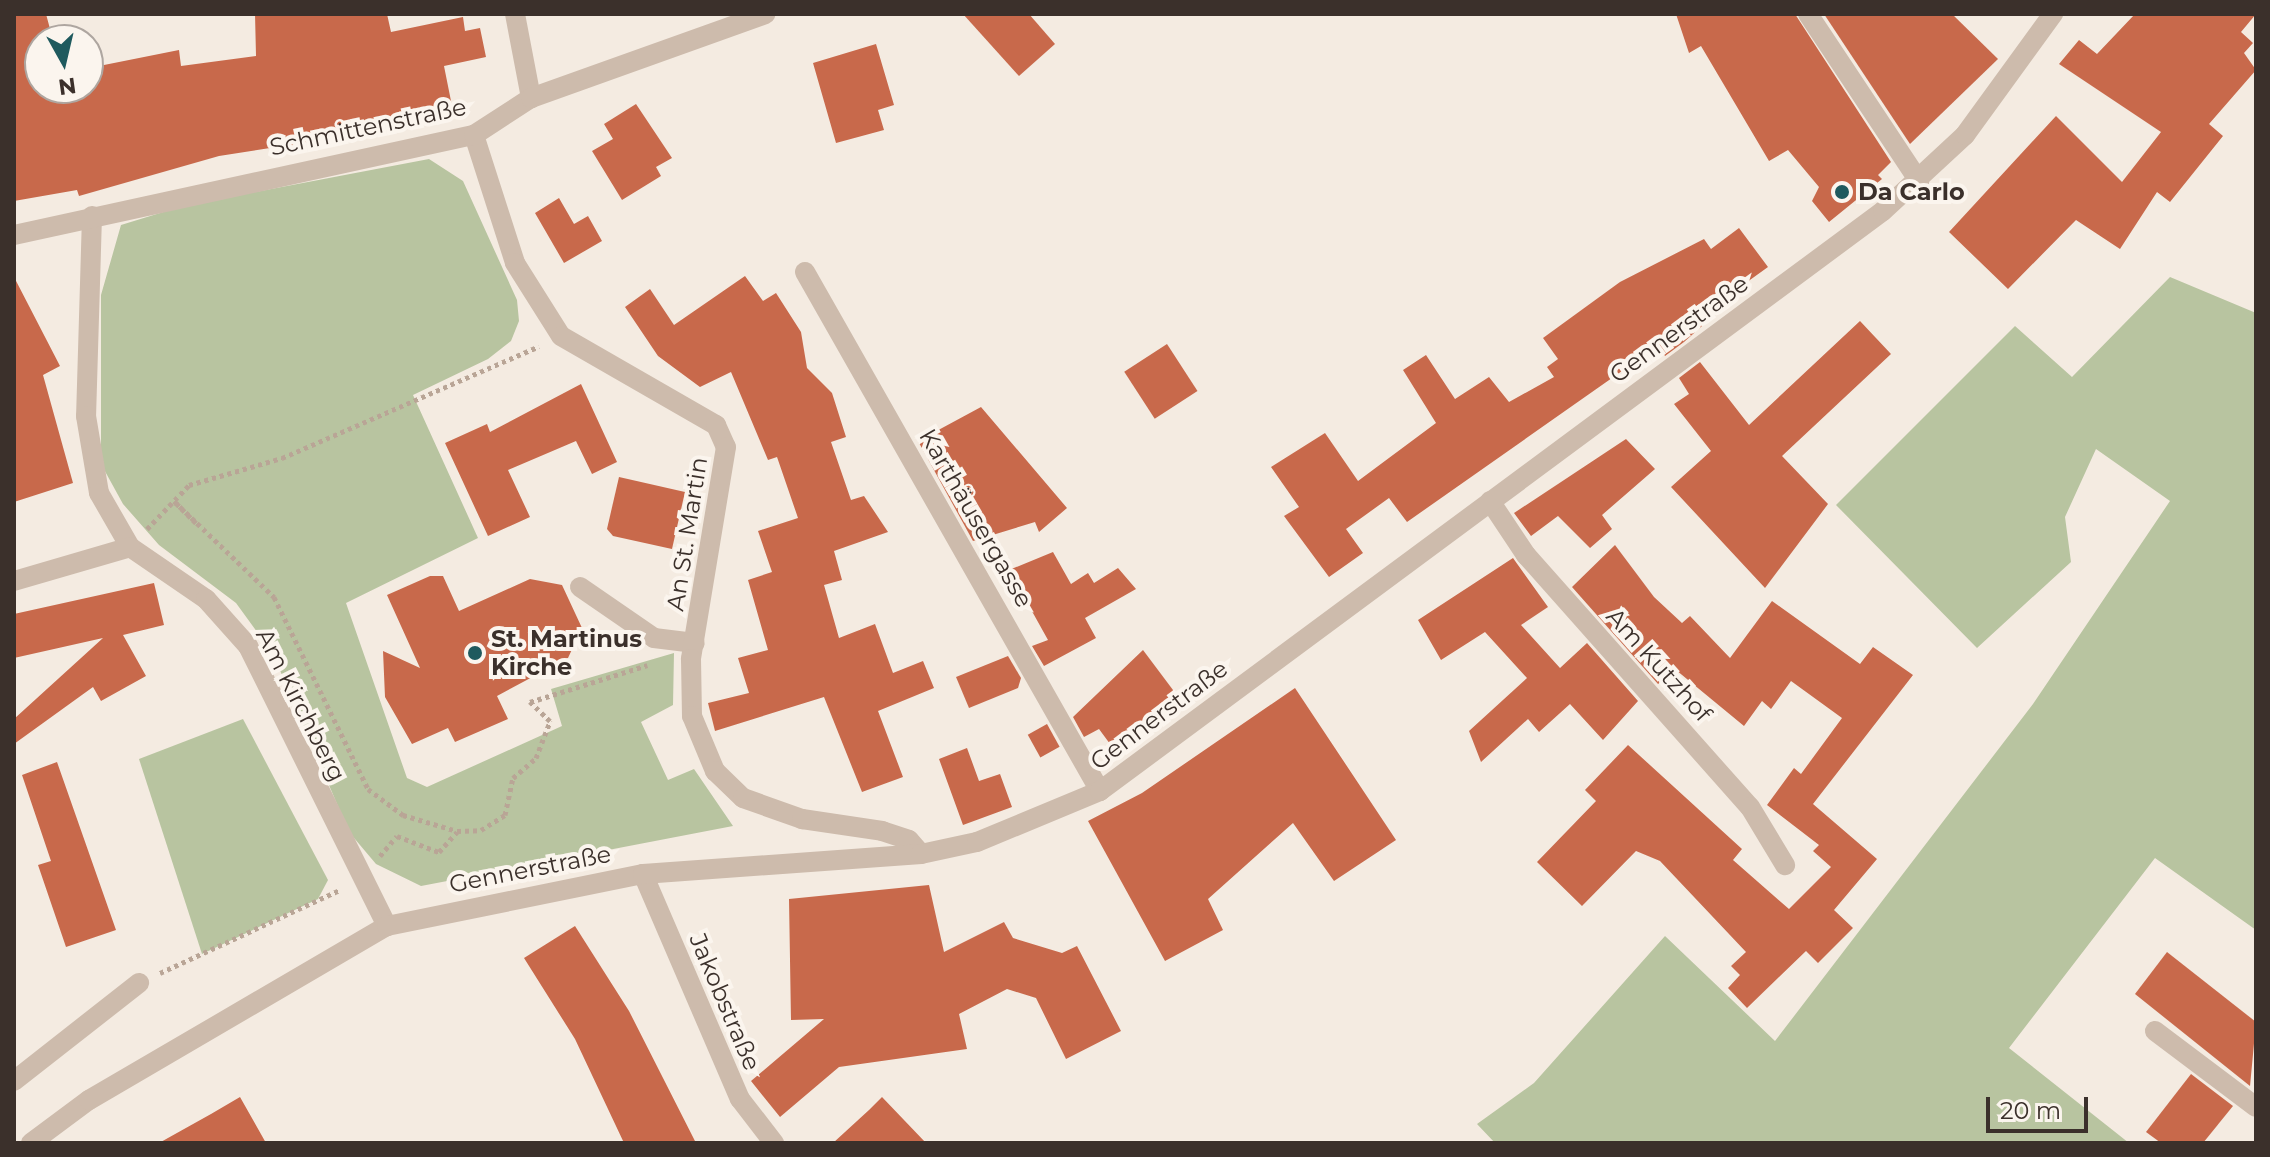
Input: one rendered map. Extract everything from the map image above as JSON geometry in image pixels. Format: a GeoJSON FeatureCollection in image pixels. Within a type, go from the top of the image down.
{"type":"FeatureCollection","features":[{"type":"Feature","properties":{"kind":"street"},"geometry":{"type":"LineString","coordinates":[[515,14],[531,98]]}},
{"type":"Feature","properties":{"kind":"street","name":"Schmittenstraße"},"geometry":{"type":"LineString","coordinates":[[14,235],[474,135],[531,98],[765,14]]}},
{"type":"Feature","properties":{"kind":"street"},"geometry":{"type":"LineString","coordinates":[[1808,14],[1919,181]]}},
{"type":"Feature","properties":{"kind":"street","name":"Gennerstraße"},"geometry":{"type":"LineString","coordinates":[[31,1143],[179,1045],[387,926],[643,874],[921,854],[977,842],[1100,791],[1919,181],[1965,135],[2053,14]]}},
{"type":"Feature","properties":{"kind":"street","name":"An St. Martin"},"geometry":{"type":"LineString","coordinates":[[474,135],[515,263],[561,336],[716,425],[726,447],[728,471],[693,651],[692,716],[715,771],[743,798],[802,819],[882,831],[909,840],[921,854]]}},
{"type":"Feature","properties":{"kind":"street","name":"Am Kirchberg"},"geometry":{"type":"LineString","coordinates":[[92,216],[89,463],[130,547],[206,599],[248,646],[360,881],[387,926]]}},
{"type":"Feature","properties":{"kind":"street","name":"Karthäusergasse"},"geometry":{"type":"LineString","coordinates":[[805,272],[1100,791]]}},
{"type":"Feature","properties":{"kind":"street","name":"Am Kutzhof"},"geometry":{"type":"LineString","coordinates":[[1490,501],[1526,555],[1750,807],[1785,865]]}},
{"type":"Feature","properties":{"kind":"street"},"geometry":{"type":"LineString","coordinates":[[14,581],[130,547]]}},
{"type":"Feature","properties":{"kind":"street"},"geometry":{"type":"LineString","coordinates":[[580,587],[654,638],[693,651]]}},
{"type":"Feature","properties":{"kind":"street","name":"Jakobstraße"},"geometry":{"type":"LineString","coordinates":[[643,874],[740,1099],[774,1143]]}},
{"type":"Feature","properties":{"kind":"street"},"geometry":{"type":"LineString","coordinates":[[14,1081],[139,983]]}},
{"type":"Feature","properties":{"kind":"street"},"geometry":{"type":"LineString","coordinates":[[2155,1031],[2256,1107]]}},
{"type":"Feature","properties":{"kind":"path"},"geometry":{"type":"LineString","coordinates":[[164,511],[189,485],[282,458],[561,336]]}},
{"type":"Feature","properties":{"kind":"path"},"geometry":{"type":"LineString","coordinates":[[174,501],[274,597],[368,789],[403,815],[457,831],[481,830],[509,809],[513,778],[536,758],[550,721],[530,702],[599,676],[693,651]]}},
{"type":"Feature","properties":{"kind":"path"},"geometry":{"type":"LineString","coordinates":[[376,861],[397,836],[439,852],[457,831]]}},
{"type":"Feature","properties":{"kind":"path"},"geometry":{"type":"LineString","coordinates":[[139,983],[360,881]]}},
{"type":"Feature","properties":{"kind":"path"},"geometry":{"type":"LineString","coordinates":[[322,890],[332,894]]}},
{"type":"Feature","properties":{"kind":"green space"},"geometry":{"type":"Polygon","coordinates":[[[429,159],[463,181],[517,300],[519,321],[511,341],[488,359],[413,395],[478,538],[346,603],[407,778],[427,787],[562,726],[551,689],[674,653],[673,705],[641,722],[668,780],[694,769],[733,826],[421,886],[376,864],[349,832],[273,654],[236,603],[159,545],[123,504],[101,464],[101,295],[121,225],[186,205],[429,159]]]}},
{"type":"Feature","properties":{"kind":"green space"},"geometry":{"type":"Polygon","coordinates":[[[2170,277],[2256,313],[2256,930],[2155,858],[2009,1048],[2129,1143],[1495,1143],[1477,1124],[1534,1083],[1665,936],[1775,1041],[2033,704],[2170,501],[2096,449],[2065,517],[2071,562],[1977,648],[1836,505],[2015,326],[2072,377],[2170,277]]]}},
{"type":"Feature","properties":{"kind":"green space"},"geometry":{"type":"Polygon","coordinates":[[[243,719],[328,880],[318,899],[202,954],[139,759],[243,719]]]}},
{"type":"Feature","properties":{"kind":"building"},"geometry":{"type":"Polygon","coordinates":[[[14,14],[46,14],[49,24],[24,24],[24,104],[104,104],[104,65],[179,50],[181,66],[256,56],[255,14],[387,14],[391,32],[463,17],[465,31],[480,28],[486,57],[444,66],[452,106],[334,138],[219,156],[79,196],[77,190],[14,201],[14,14]]]}},
{"type":"Feature","properties":{"kind":"building"},"geometry":{"type":"Polygon","coordinates":[[[963,14],[1029,14],[1055,44],[1019,76],[963,14]]]}},
{"type":"Feature","properties":{"kind":"building"},"geometry":{"type":"Polygon","coordinates":[[[1676,14],[1795,14],[1891,162],[1878,175],[1882,179],[1829,222],[1812,201],[1819,187],[1788,150],[1769,161],[1701,46],[1689,53],[1676,14]]]}},
{"type":"Feature","properties":{"kind":"building"},"geometry":{"type":"Polygon","coordinates":[[[1824,14],[1952,14],[1998,59],[1910,144],[1824,14]]]}},
{"type":"Feature","properties":{"kind":"building"},"geometry":{"type":"Polygon","coordinates":[[[2135,14],[2256,14],[2241,32],[2253,43],[2244,53],[2256,70],[2209,124],[2223,136],[2170,202],[2157,192],[2120,249],[2076,220],[2008,289],[1949,232],[2056,116],[2122,182],[2161,132],[2059,64],[2079,40],[2097,54],[2135,14]]]}},
{"type":"Feature","properties":{"kind":"building"},"geometry":{"type":"Polygon","coordinates":[[[876,44],[894,105],[878,110],[884,130],[836,143],[813,63],[876,44]]]}},
{"type":"Feature","properties":{"kind":"building"},"geometry":{"type":"Polygon","coordinates":[[[636,104],[672,158],[656,167],[661,176],[622,200],[592,151],[613,139],[604,124],[636,104]]]}},
{"type":"Feature","properties":{"kind":"building"},"geometry":{"type":"Polygon","coordinates":[[[559,198],[574,224],[588,216],[602,241],[564,263],[535,213],[559,198]]]}},
{"type":"Feature","properties":{"kind":"building"},"geometry":{"type":"Polygon","coordinates":[[[1739,228],[1768,267],[1697,318],[1702,326],[1684,342],[1665,356],[1659,345],[1407,522],[1389,498],[1346,529],[1363,553],[1329,577],[1284,516],[1299,507],[1271,467],[1325,433],[1358,481],[1436,423],[1403,370],[1426,355],[1455,399],[1489,377],[1509,402],[1554,377],[1547,367],[1558,359],[1543,338],[1620,282],[1704,239],[1711,249],[1739,228]]]}},
{"type":"Feature","properties":{"kind":"building"},"geometry":{"type":"Polygon","coordinates":[[[745,276],[763,301],[776,293],[801,332],[807,368],[832,393],[846,437],[831,442],[851,500],[864,496],[888,532],[834,551],[842,580],[824,585],[839,638],[875,624],[893,673],[923,661],[934,688],[878,711],[903,777],[862,792],[824,697],[715,731],[708,703],[749,693],[738,658],[768,650],[748,580],[772,572],[758,531],[798,518],[777,457],[768,460],[731,372],[700,387],[658,356],[625,307],[650,289],[674,325],[745,276]]]}},
{"type":"Feature","properties":{"kind":"building"},"geometry":{"type":"Polygon","coordinates":[[[14,277],[60,366],[43,375],[73,483],[14,502],[14,277]]]}},
{"type":"Feature","properties":{"kind":"building"},"geometry":{"type":"Polygon","coordinates":[[[1860,321],[1891,354],[1782,456],[1828,504],[1765,588],[1671,487],[1711,451],[1674,404],[1689,394],[1679,378],[1700,362],[1749,425],[1860,321]]]}},
{"type":"Feature","properties":{"kind":"building"},"geometry":{"type":"Polygon","coordinates":[[[1167,344],[1197,391],[1155,419],[1124,372],[1167,344]]]}},
{"type":"Feature","properties":{"kind":"building"},"geometry":{"type":"Polygon","coordinates":[[[581,384],[617,462],[592,474],[576,441],[508,470],[530,517],[488,536],[445,443],[487,424],[490,432],[581,384]]]}},
{"type":"Feature","properties":{"kind":"building"},"geometry":{"type":"Polygon","coordinates":[[[981,407],[1067,508],[1039,532],[1035,522],[973,541],[918,441],[981,407]]]}},
{"type":"Feature","properties":{"kind":"building"},"geometry":{"type":"Polygon","coordinates":[[[1626,439],[1655,469],[1602,515],[1612,529],[1590,548],[1558,516],[1531,536],[1514,513],[1626,439]]]}},
{"type":"Feature","properties":{"kind":"building"},"geometry":{"type":"Polygon","coordinates":[[[619,477],[685,492],[672,549],[613,536],[607,529],[619,477]]]}},
{"type":"Feature","properties":{"kind":"building"},"geometry":{"type":"Polygon","coordinates":[[[1615,545],[1654,597],[1682,623],[1690,616],[1730,658],[1772,601],[1860,664],[1873,647],[1913,675],[1813,804],[1877,859],[1834,910],[1853,928],[1818,963],[1806,951],[1747,1008],[1728,988],[1740,975],[1731,966],[1746,952],[1660,861],[1636,851],[1582,906],[1537,862],[1596,801],[1585,790],[1628,745],[1742,849],[1733,860],[1789,909],[1831,867],[1813,851],[1819,845],[1767,805],[1794,768],[1801,774],[1842,718],[1791,681],[1771,709],[1762,701],[1744,726],[1676,670],[1658,684],[1572,587],[1615,545]]]}},
{"type":"Feature","properties":{"kind":"building"},"geometry":{"type":"Polygon","coordinates":[[[1053,552],[1071,584],[1088,573],[1094,583],[1118,568],[1136,589],[1085,618],[1096,638],[1044,666],[1032,646],[1048,640],[1009,570],[1053,552]]]}},
{"type":"Feature","properties":{"kind":"building"},"geometry":{"type":"Polygon","coordinates":[[[1513,558],[1548,607],[1521,625],[1560,668],[1587,643],[1638,701],[1603,740],[1570,704],[1539,732],[1528,719],[1481,762],[1469,731],[1527,678],[1485,632],[1441,660],[1418,620],[1513,558]]]}},
{"type":"Feature","properties":{"kind":"building","name":"St. Martinus Kirche"},"geometry":{"type":"Polygon","coordinates":[[[430,576],[443,576],[459,611],[530,579],[562,585],[582,628],[568,658],[497,696],[508,719],[455,742],[448,728],[412,744],[385,697],[383,651],[420,668],[387,595],[430,576]]]}},
{"type":"Feature","properties":{"kind":"building"},"geometry":{"type":"Polygon","coordinates":[[[154,583],[164,625],[123,635],[146,676],[101,701],[93,687],[14,744],[14,719],[103,638],[14,658],[14,614],[154,583]]]}},
{"type":"Feature","properties":{"kind":"building"},"geometry":{"type":"Polygon","coordinates":[[[1143,650],[1173,690],[1170,705],[1113,748],[1099,729],[1084,737],[1073,717],[1143,650]]]}},
{"type":"Feature","properties":{"kind":"building"},"geometry":{"type":"Polygon","coordinates":[[[1008,656],[1021,678],[1018,688],[969,708],[956,677],[1008,656]]]}},
{"type":"Feature","properties":{"kind":"building"},"geometry":{"type":"Polygon","coordinates":[[[1295,688],[1396,840],[1334,881],[1293,823],[1208,899],[1223,930],[1165,961],[1088,821],[1142,793],[1295,688]]]}},
{"type":"Feature","properties":{"kind":"building"},"geometry":{"type":"Polygon","coordinates":[[[1047,724],[1060,747],[1040,757],[1028,735],[1047,724]]]}},
{"type":"Feature","properties":{"kind":"building"},"geometry":{"type":"Polygon","coordinates":[[[967,748],[979,781],[1000,774],[1012,807],[963,825],[939,759],[967,748]]]}},
{"type":"Feature","properties":{"kind":"building"},"geometry":{"type":"Polygon","coordinates":[[[57,762],[116,930],[66,947],[38,865],[51,861],[22,775],[57,762]]]}},
{"type":"Feature","properties":{"kind":"building"},"geometry":{"type":"Polygon","coordinates":[[[929,885],[944,952],[1004,922],[1013,938],[1062,953],[1077,946],[1121,1031],[1066,1059],[1036,998],[1007,989],[959,1014],[967,1049],[839,1067],[780,1117],[751,1081],[824,1019],[791,1020],[789,899],[929,885]]]}},
{"type":"Feature","properties":{"kind":"building"},"geometry":{"type":"Polygon","coordinates":[[[575,926],[629,1011],[696,1143],[624,1143],[575,1039],[524,958],[575,926]]]}},
{"type":"Feature","properties":{"kind":"building"},"geometry":{"type":"Polygon","coordinates":[[[2167,952],[2256,1022],[2250,1086],[2135,994],[2167,952]]]}},
{"type":"Feature","properties":{"kind":"building"},"geometry":{"type":"Polygon","coordinates":[[[2191,1074],[2233,1106],[2203,1143],[2161,1143],[2146,1132],[2191,1074]]]}},
{"type":"Feature","properties":{"kind":"building"},"geometry":{"type":"Polygon","coordinates":[[[240,1097],[266,1143],[159,1143],[211,1114],[240,1097]]]}},
{"type":"Feature","properties":{"kind":"building"},"geometry":{"type":"Polygon","coordinates":[[[882,1097],[926,1143],[833,1143],[869,1110],[882,1097]]]}},
{"type":"Feature","properties":{"kind":"place","name":"Da Carlo"},"geometry":{"type":"Point","coordinates":[1842,192]}},
{"type":"Feature","properties":{"kind":"place","name":"St. Martinus Kirche"},"geometry":{"type":"Point","coordinates":[475,653]}}]}
